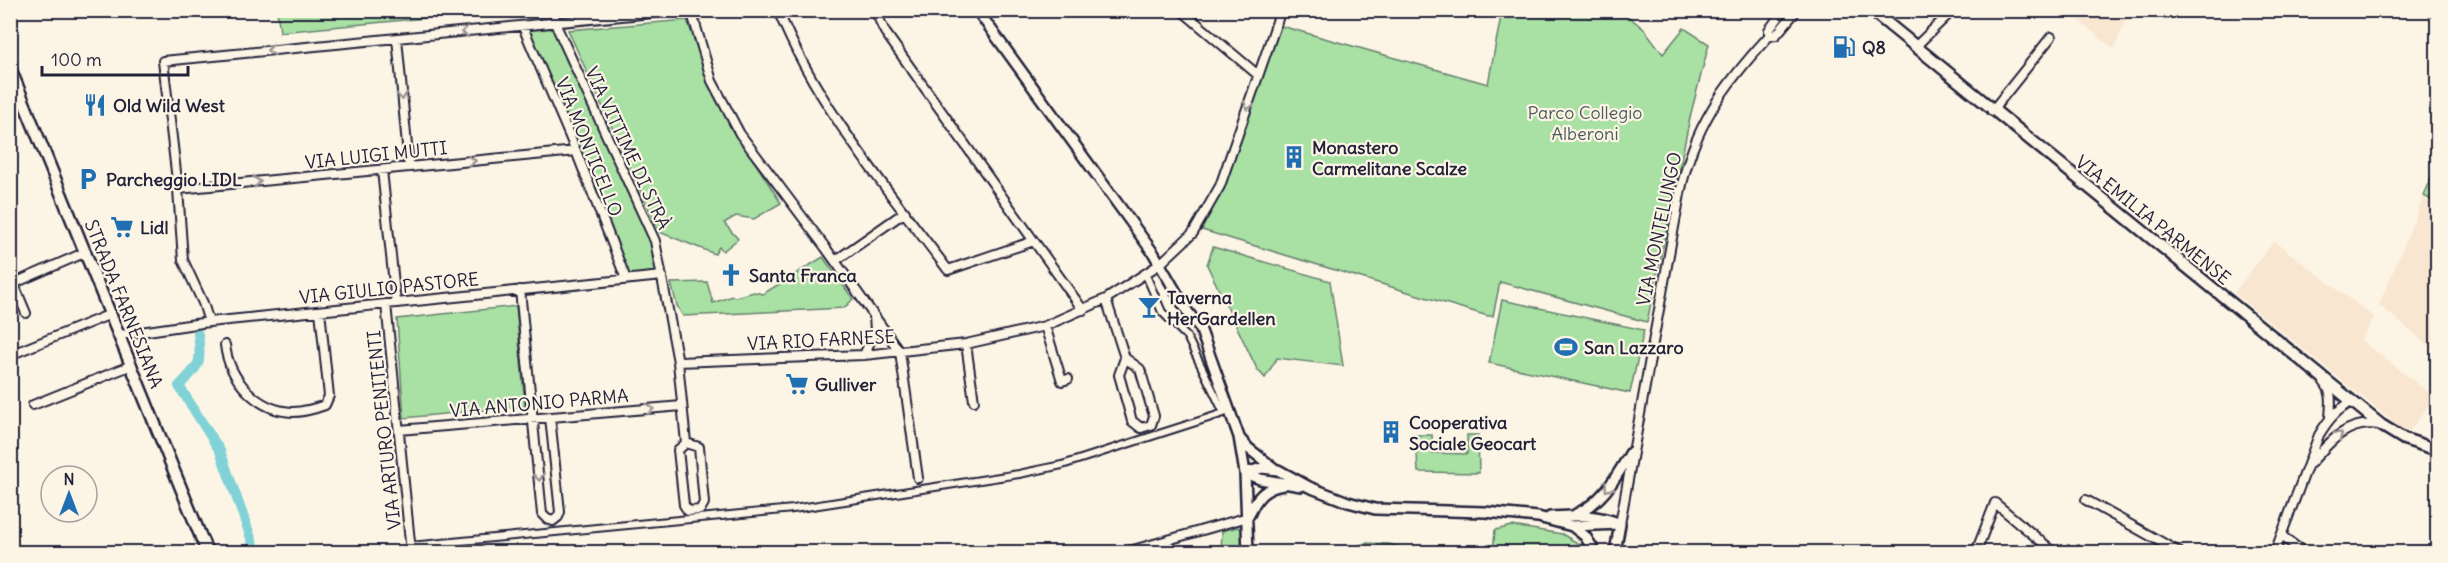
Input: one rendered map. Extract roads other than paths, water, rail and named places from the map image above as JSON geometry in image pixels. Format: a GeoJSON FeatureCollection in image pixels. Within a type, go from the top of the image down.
{"type":"FeatureCollection","features":[{"type":"Feature","properties":{"kind":"main road","name":"VIA EMILIA PARMENSE"},"geometry":{"type":"LineString","coordinates":[[1871,10],[1992,111],[2381,425],[2420,446],[2438,459]]}},
{"type":"Feature","properties":{"kind":"main road","name":"STRADA FARNESIANA"},"geometry":{"type":"LineString","coordinates":[[10,68],[207,552]]}},
{"type":"Feature","properties":{"kind":"main road","name":"VIA EMILIA PARMENSE"},"geometry":{"type":"LineString","coordinates":[[2420,446],[2438,450]]}},
{"type":"Feature","properties":{"kind":"street","name":"VIA VITTIME DI STRÀ"},"geometry":{"type":"LineString","coordinates":[[554,10],[555,23],[655,241],[678,362],[686,443]]}},
{"type":"Feature","properties":{"kind":"street"},"geometry":{"type":"LineString","coordinates":[[209,322],[203,303],[183,260],[178,189],[163,61],[683,10]]}},
{"type":"Feature","properties":{"kind":"street"},"geometry":{"type":"LineString","coordinates":[[691,10],[712,81],[740,134],[900,352],[918,478]]}},
{"type":"Feature","properties":{"kind":"street"},"geometry":{"type":"LineString","coordinates":[[778,10],[793,46],[815,88],[948,270],[1034,241]]}},
{"type":"Feature","properties":{"kind":"street"},"geometry":{"type":"LineString","coordinates":[[875,10],[885,32],[1083,310]]}},
{"type":"Feature","properties":{"kind":"street"},"geometry":{"type":"LineString","coordinates":[[977,10],[1160,264],[1187,311],[1200,328],[1239,437],[1245,473],[1248,552]]}},
{"type":"Feature","properties":{"kind":"street"},"geometry":{"type":"LineString","coordinates":[[1181,10],[1258,75]]}},
{"type":"Feature","properties":{"kind":"street","name":"VIA RIO FARNESE"},"geometry":{"type":"LineString","coordinates":[[678,362],[864,355],[966,344],[1045,326],[1106,299],[1160,264],[1194,233],[1220,186],[1281,10]]}},
{"type":"Feature","properties":{"kind":"street","name":"VIA MONTELUNGO"},"geometry":{"type":"LineString","coordinates":[[1620,524],[1631,452],[1682,184],[1692,147],[1712,108],[1769,36],[1769,30],[1784,10]]}},
{"type":"Feature","properties":{"kind":"street","name":"VIA MONTELUNGO"},"geometry":{"type":"LineString","coordinates":[[1769,36],[1776,35],[1797,10]]}},
{"type":"Feature","properties":{"kind":"street"},"geometry":{"type":"LineString","coordinates":[[1915,47],[1953,10]]}},
{"type":"Feature","properties":{"kind":"street","name":"VIA MONTICELLO"},"geometry":{"type":"LineString","coordinates":[[523,27],[576,151],[626,279]]}},
{"type":"Feature","properties":{"kind":"street"},"geometry":{"type":"LineString","coordinates":[[1992,111],[2051,37]]}},
{"type":"Feature","properties":{"kind":"street"},"geometry":{"type":"LineString","coordinates":[[397,38],[409,167]]}},
{"type":"Feature","properties":{"kind":"street","name":"VIA LUIGI MUTTI"},"geometry":{"type":"LineString","coordinates":[[178,189],[576,151]]}},
{"type":"Feature","properties":{"kind":"street"},"geometry":{"type":"LineString","coordinates":[[382,170],[396,303]]}},
{"type":"Feature","properties":{"kind":"street"},"geometry":{"type":"LineString","coordinates":[[835,261],[904,212]]}},
{"type":"Feature","properties":{"kind":"street"},"geometry":{"type":"LineString","coordinates":[[26,313],[12,281],[86,252]]}},
{"type":"Feature","properties":{"kind":"street"},"geometry":{"type":"LineString","coordinates":[[411,549],[794,509],[1019,474],[1062,465],[1224,413],[1187,337],[1162,312],[1145,273]]}},
{"type":"Feature","properties":{"kind":"street","name":"VIA GIULIO PASTORE"},"geometry":{"type":"LineString","coordinates":[[120,334],[320,310],[662,276]]}},
{"type":"Feature","properties":{"kind":"street"},"geometry":{"type":"LineString","coordinates":[[520,290],[542,514],[546,519],[553,520],[558,518],[560,512],[550,417]]}},
{"type":"Feature","properties":{"kind":"street"},"geometry":{"type":"LineString","coordinates":[[1106,299],[1125,358],[1140,369],[1154,416],[1151,425],[1141,428],[1132,421],[1119,375],[1125,358]]}},
{"type":"Feature","properties":{"kind":"street","name":"VIA ARTURO PENITENTI"},"geometry":{"type":"LineString","coordinates":[[386,304],[411,549]]}},
{"type":"Feature","properties":{"kind":"street"},"geometry":{"type":"LineString","coordinates":[[225,345],[226,359],[243,388],[265,405],[291,412],[308,411],[325,405],[329,396],[320,310]]}},
{"type":"Feature","properties":{"kind":"street"},"geometry":{"type":"LineString","coordinates":[[10,355],[111,314]]}},
{"type":"Feature","properties":{"kind":"street"},"geometry":{"type":"LineString","coordinates":[[864,355],[875,331],[873,315]]}},
{"type":"Feature","properties":{"kind":"street"},"geometry":{"type":"LineString","coordinates":[[1045,326],[1062,381],[1068,379]]}},
{"type":"Feature","properties":{"kind":"street"},"geometry":{"type":"LineString","coordinates":[[966,344],[974,401]]}},
{"type":"Feature","properties":{"kind":"street"},"geometry":{"type":"LineString","coordinates":[[33,405],[132,365]]}},
{"type":"Feature","properties":{"kind":"street"},"geometry":{"type":"LineString","coordinates":[[2317,374],[2329,387],[2330,417]]}},
{"type":"Feature","properties":{"kind":"street"},"geometry":{"type":"LineString","coordinates":[[2275,552],[2319,435],[2330,417],[2352,402]]}},
{"type":"Feature","properties":{"kind":"street","name":"VIA ANTONIO PARMA"},"geometry":{"type":"LineString","coordinates":[[399,430],[682,406]]}},
{"type":"Feature","properties":{"kind":"street"},"geometry":{"type":"LineString","coordinates":[[2308,467],[2345,429],[2362,424],[2381,425]]}},
{"type":"Feature","properties":{"kind":"street"},"geometry":{"type":"LineString","coordinates":[[1239,437],[1248,448],[1278,471],[1309,487],[1348,502],[1375,509],[1485,512],[1538,517],[1572,526],[1620,524]]}},
{"type":"Feature","properties":{"kind":"street","name":"VIA VITTIME DI STRÀ"},"geometry":{"type":"LineString","coordinates":[[686,443],[699,447],[704,503],[700,510],[688,511],[684,505],[678,450],[686,443]]}},
{"type":"Feature","properties":{"kind":"street"},"geometry":{"type":"LineString","coordinates":[[1576,514],[1599,500],[1611,486],[1631,452]]}},
{"type":"Feature","properties":{"kind":"street"},"geometry":{"type":"LineString","coordinates":[[1245,473],[1262,468],[1278,471]]}},
{"type":"Feature","properties":{"kind":"street"},"geometry":{"type":"LineString","coordinates":[[1245,473],[1309,487]]}},
{"type":"Feature","properties":{"kind":"street"},"geometry":{"type":"LineString","coordinates":[[1248,517],[1261,494],[1272,487],[1287,484]]}},
{"type":"Feature","properties":{"kind":"street"},"geometry":{"type":"LineString","coordinates":[[2086,500],[2179,552]]}},
{"type":"Feature","properties":{"kind":"street"},"geometry":{"type":"LineString","coordinates":[[1976,552],[1995,503],[2054,552]]}},
{"type":"Feature","properties":{"kind":"street"},"geometry":{"type":"LineString","coordinates":[[1538,517],[1576,514],[1604,517],[1620,524]]}},
{"type":"Feature","properties":{"kind":"street"},"geometry":{"type":"LineString","coordinates":[[1126,552],[1248,517]]}},
{"type":"Feature","properties":{"kind":"street"},"geometry":{"type":"LineString","coordinates":[[1615,552],[1620,524]]}},
{"type":"Feature","properties":{"kind":"street"},"geometry":{"type":"LineString","coordinates":[[1572,526],[1585,536],[1595,552]]}},
{"type":"Feature","properties":{"kind":"street"},"geometry":{"type":"LineString","coordinates":[[2282,536],[2303,552]]}},
{"type":"Feature","properties":{"kind":"waterway"},"geometry":{"type":"LineString","coordinates":[[198,334],[200,352],[198,363],[179,386],[220,451],[256,552]]}},
{"type":"Feature","properties":{"kind":"place","name":"Q8"},"geometry":{"type":"Point","coordinates":[1844,47]}},
{"type":"Feature","properties":{"kind":"place","name":"Old Wild West"},"geometry":{"type":"Point","coordinates":[95,105]}},
{"type":"Feature","properties":{"kind":"place","name":"Monastero Carmelitane Scalze"},"geometry":{"type":"Point","coordinates":[1294,157]}},
{"type":"Feature","properties":{"kind":"place","name":"Parcheggio LIDL"},"geometry":{"type":"Point","coordinates":[88,179]}},
{"type":"Feature","properties":{"kind":"place","name":"Lidl"},"geometry":{"type":"Point","coordinates":[122,227]}},
{"type":"Feature","properties":{"kind":"place","name":"Santa Franca"},"geometry":{"type":"Point","coordinates":[731,275]}},
{"type":"Feature","properties":{"kind":"place","name":"Taverna HerGardellen"},"geometry":{"type":"Point","coordinates":[1149,307]}},
{"type":"Feature","properties":{"kind":"place","name":"San Lazzaro"},"geometry":{"type":"Point","coordinates":[1566,347]}},
{"type":"Feature","properties":{"kind":"place","name":"Gulliver"},"geometry":{"type":"Point","coordinates":[797,384]}},
{"type":"Feature","properties":{"kind":"place","name":"Cooperativa Sociale Geocart"},"geometry":{"type":"Point","coordinates":[1391,432]}},
{"type":"Feature","properties":{"kind":"park label","name":"Parco Collegio Alberoni"},"geometry":{"type":"Point","coordinates":[1585,122]}}]}
